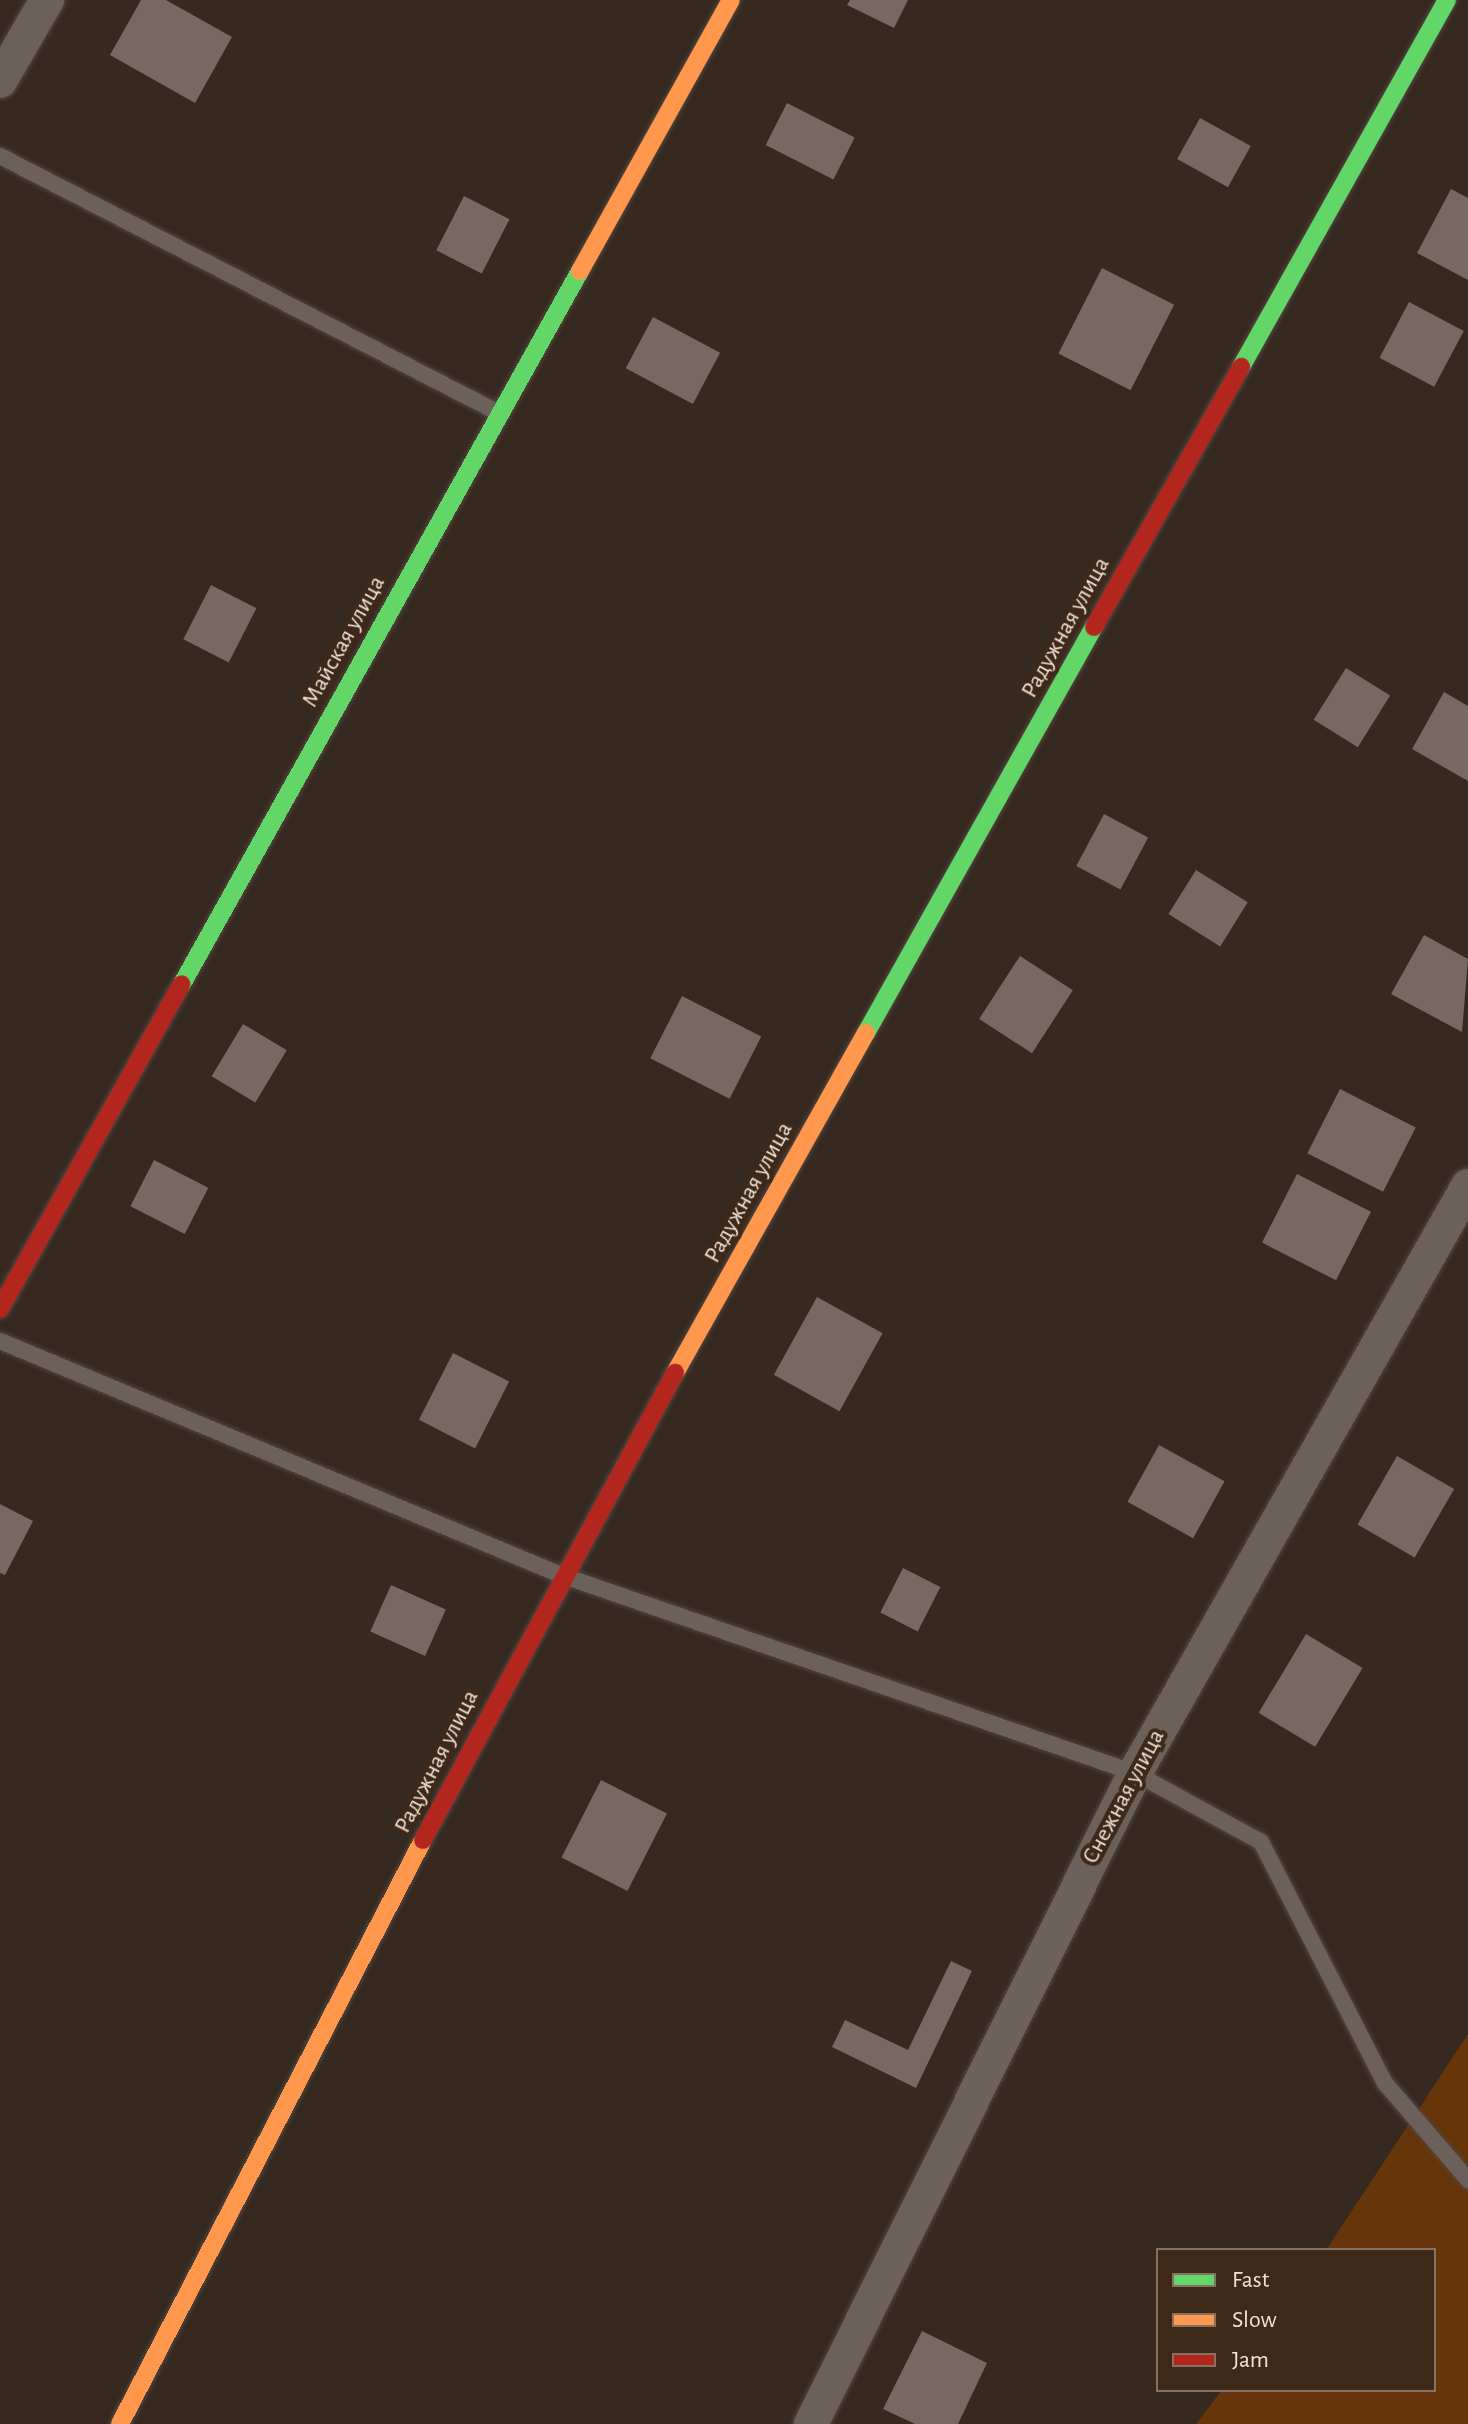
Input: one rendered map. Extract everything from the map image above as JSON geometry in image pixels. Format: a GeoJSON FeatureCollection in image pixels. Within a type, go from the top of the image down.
{"type":"FeatureCollection","features":[{"type":"Feature","properties":{"kind":"street"},"geometry":{"type":"LineString","coordinates":[[0,81],[47,0]]}},
{"type":"Feature","properties":{"kind":"street","name":"Майская улица"},"geometry":{"type":"LineString","coordinates":[[0,1309],[731,0]]}},
{"type":"Feature","properties":{"kind":"street","name":"Радужная улица"},"geometry":{"type":"LineString","coordinates":[[120,2424],[561,1575],[1447,0]]}},
{"type":"Feature","properties":{"kind":"street","name":"Снежная улица"},"geometry":{"type":"LineString","coordinates":[[811,2424],[1135,1773],[1468,1186]]}},
{"type":"Feature","properties":{"kind":"lane"},"geometry":{"type":"LineString","coordinates":[[0,156],[499,413]]}},
{"type":"Feature","properties":{"kind":"lane"},"geometry":{"type":"LineString","coordinates":[[0,1341],[561,1575],[1135,1773],[1261,1842],[1385,2083],[1468,2180]]}},
{"type":"Feature","properties":{"kind":"shaded area"},"geometry":{"type":"Polygon","coordinates":[[[1468,2034],[1468,2424],[1196,2424],[1220,2392],[1436,2392],[1436,2248],[1327,2248],[1468,2034]]]}},
{"type":"Feature","properties":{"kind":"building"},"geometry":{"type":"Polygon","coordinates":[[[141,0],[166,0],[232,37],[195,103],[110,55],[141,0]]]}},
{"type":"Feature","properties":{"kind":"building"},"geometry":{"type":"Polygon","coordinates":[[[850,0],[908,0],[894,28],[847,5],[850,0]]]}},
{"type":"Feature","properties":{"kind":"building"},"geometry":{"type":"Polygon","coordinates":[[[787,103],[855,138],[833,179],[766,145],[787,103]]]}},
{"type":"Feature","properties":{"kind":"building"},"geometry":{"type":"Polygon","coordinates":[[[1200,118],[1251,146],[1228,187],[1177,159],[1200,118]]]}},
{"type":"Feature","properties":{"kind":"building"},"geometry":{"type":"Polygon","coordinates":[[[1451,189],[1468,198],[1468,280],[1417,253],[1451,189]]]}},
{"type":"Feature","properties":{"kind":"building"},"geometry":{"type":"Polygon","coordinates":[[[464,196],[509,219],[482,274],[436,250],[464,196]]]}},
{"type":"Feature","properties":{"kind":"building"},"geometry":{"type":"Polygon","coordinates":[[[1102,268],[1174,305],[1131,390],[1058,354],[1102,268]]]}},
{"type":"Feature","properties":{"kind":"building"},"geometry":{"type":"Polygon","coordinates":[[[1409,302],[1464,331],[1434,387],[1379,358],[1409,302]]]}},
{"type":"Feature","properties":{"kind":"building"},"geometry":{"type":"Polygon","coordinates":[[[653,317],[720,353],[693,404],[626,368],[653,317]]]}},
{"type":"Feature","properties":{"kind":"building"},"geometry":{"type":"Polygon","coordinates":[[[211,585],[256,608],[229,663],[183,639],[211,585]]]}},
{"type":"Feature","properties":{"kind":"building"},"geometry":{"type":"Polygon","coordinates":[[[1346,668],[1390,696],[1358,747],[1314,720],[1346,668]]]}},
{"type":"Feature","properties":{"kind":"building"},"geometry":{"type":"Polygon","coordinates":[[[1444,692],[1468,706],[1468,781],[1412,749],[1444,692]]]}},
{"type":"Feature","properties":{"kind":"building"},"geometry":{"type":"Polygon","coordinates":[[[1104,814],[1148,837],[1120,890],[1076,866],[1104,814]]]}},
{"type":"Feature","properties":{"kind":"building"},"geometry":{"type":"Polygon","coordinates":[[[1196,870],[1248,902],[1220,946],[1168,914],[1196,870]]]}},
{"type":"Feature","properties":{"kind":"building"},"geometry":{"type":"Polygon","coordinates":[[[1424,935],[1468,959],[1462,1032],[1391,994],[1424,935]]]}},
{"type":"Feature","properties":{"kind":"building"},"geometry":{"type":"Polygon","coordinates":[[[1020,956],[1073,990],[1032,1053],[979,1019],[1020,956]]]}},
{"type":"Feature","properties":{"kind":"building"},"geometry":{"type":"Polygon","coordinates":[[[682,996],[761,1036],[730,1099],[650,1058],[682,996]]]}},
{"type":"Feature","properties":{"kind":"building"},"geometry":{"type":"Polygon","coordinates":[[[243,1024],[287,1050],[255,1103],[212,1076],[243,1024]]]}},
{"type":"Feature","properties":{"kind":"building"},"geometry":{"type":"Polygon","coordinates":[[[1340,1089],[1416,1128],[1383,1192],[1307,1153],[1340,1089]]]}},
{"type":"Feature","properties":{"kind":"building"},"geometry":{"type":"Polygon","coordinates":[[[154,1160],[208,1188],[185,1234],[130,1206],[154,1160]]]}},
{"type":"Feature","properties":{"kind":"building"},"geometry":{"type":"Polygon","coordinates":[[[1297,1174],[1371,1212],[1336,1280],[1262,1243],[1297,1174]]]}},
{"type":"Feature","properties":{"kind":"building"},"geometry":{"type":"Polygon","coordinates":[[[817,1297],[883,1333],[839,1411],[774,1375],[817,1297]]]}},
{"type":"Feature","properties":{"kind":"building"},"geometry":{"type":"Polygon","coordinates":[[[453,1353],[509,1382],[475,1448],[419,1420],[453,1353]]]}},
{"type":"Feature","properties":{"kind":"building"},"geometry":{"type":"Polygon","coordinates":[[[1159,1445],[1225,1481],[1193,1538],[1127,1502],[1159,1445]]]}},
{"type":"Feature","properties":{"kind":"building"},"geometry":{"type":"Polygon","coordinates":[[[1397,1456],[1454,1489],[1415,1557],[1358,1524],[1397,1456]]]}},
{"type":"Feature","properties":{"kind":"building"},"geometry":{"type":"Polygon","coordinates":[[[0,1504],[33,1521],[5,1575],[0,1573],[0,1504]]]}},
{"type":"Feature","properties":{"kind":"building"},"geometry":{"type":"Polygon","coordinates":[[[903,1568],[940,1587],[918,1632],[880,1613],[903,1568]]]}},
{"type":"Feature","properties":{"kind":"building"},"geometry":{"type":"Polygon","coordinates":[[[391,1585],[446,1609],[425,1656],[370,1632],[391,1585]]]}},
{"type":"Feature","properties":{"kind":"building"},"geometry":{"type":"Polygon","coordinates":[[[1306,1634],[1363,1668],[1315,1747],[1259,1713],[1306,1634]]]}},
{"type":"Feature","properties":{"kind":"building"},"geometry":{"type":"Polygon","coordinates":[[[601,1780],[667,1814],[627,1891],[562,1858],[601,1780]]]}},
{"type":"Feature","properties":{"kind":"building"},"geometry":{"type":"Polygon","coordinates":[[[951,1961],[972,1971],[916,2088],[832,2047],[845,2020],[908,2050],[951,1961]]]}},
{"type":"Feature","properties":{"kind":"building"},"geometry":{"type":"Polygon","coordinates":[[[922,2331],[987,2363],[958,2424],[915,2424],[883,2409],[922,2331]]]}},
{"type":"Feature","properties":{"kind":"traffic: fast"},"geometry":{"type":"LineString","coordinates":[[1241,367],[1447,0]]}},
{"type":"Feature","properties":{"kind":"traffic: fast"},"geometry":{"type":"LineString","coordinates":[[182,984],[580,271]]}},
{"type":"Feature","properties":{"kind":"traffic: fast"},"geometry":{"type":"LineString","coordinates":[[866,1033],[1094,627]]}},
{"type":"Feature","properties":{"kind":"traffic: slow"},"geometry":{"type":"LineString","coordinates":[[580,271],[731,0]]}},
{"type":"Feature","properties":{"kind":"traffic: slow"},"geometry":{"type":"LineString","coordinates":[[675,1373],[866,1033]]}},
{"type":"Feature","properties":{"kind":"traffic: slow"},"geometry":{"type":"LineString","coordinates":[[120,2424],[423,1840]]}},
{"type":"Feature","properties":{"kind":"traffic: jam"},"geometry":{"type":"LineString","coordinates":[[1094,627],[1241,367]]}},
{"type":"Feature","properties":{"kind":"traffic: jam"},"geometry":{"type":"LineString","coordinates":[[0,1309],[182,984]]}},
{"type":"Feature","properties":{"kind":"traffic: jam"},"geometry":{"type":"LineString","coordinates":[[423,1840],[675,1373]]}}]}
